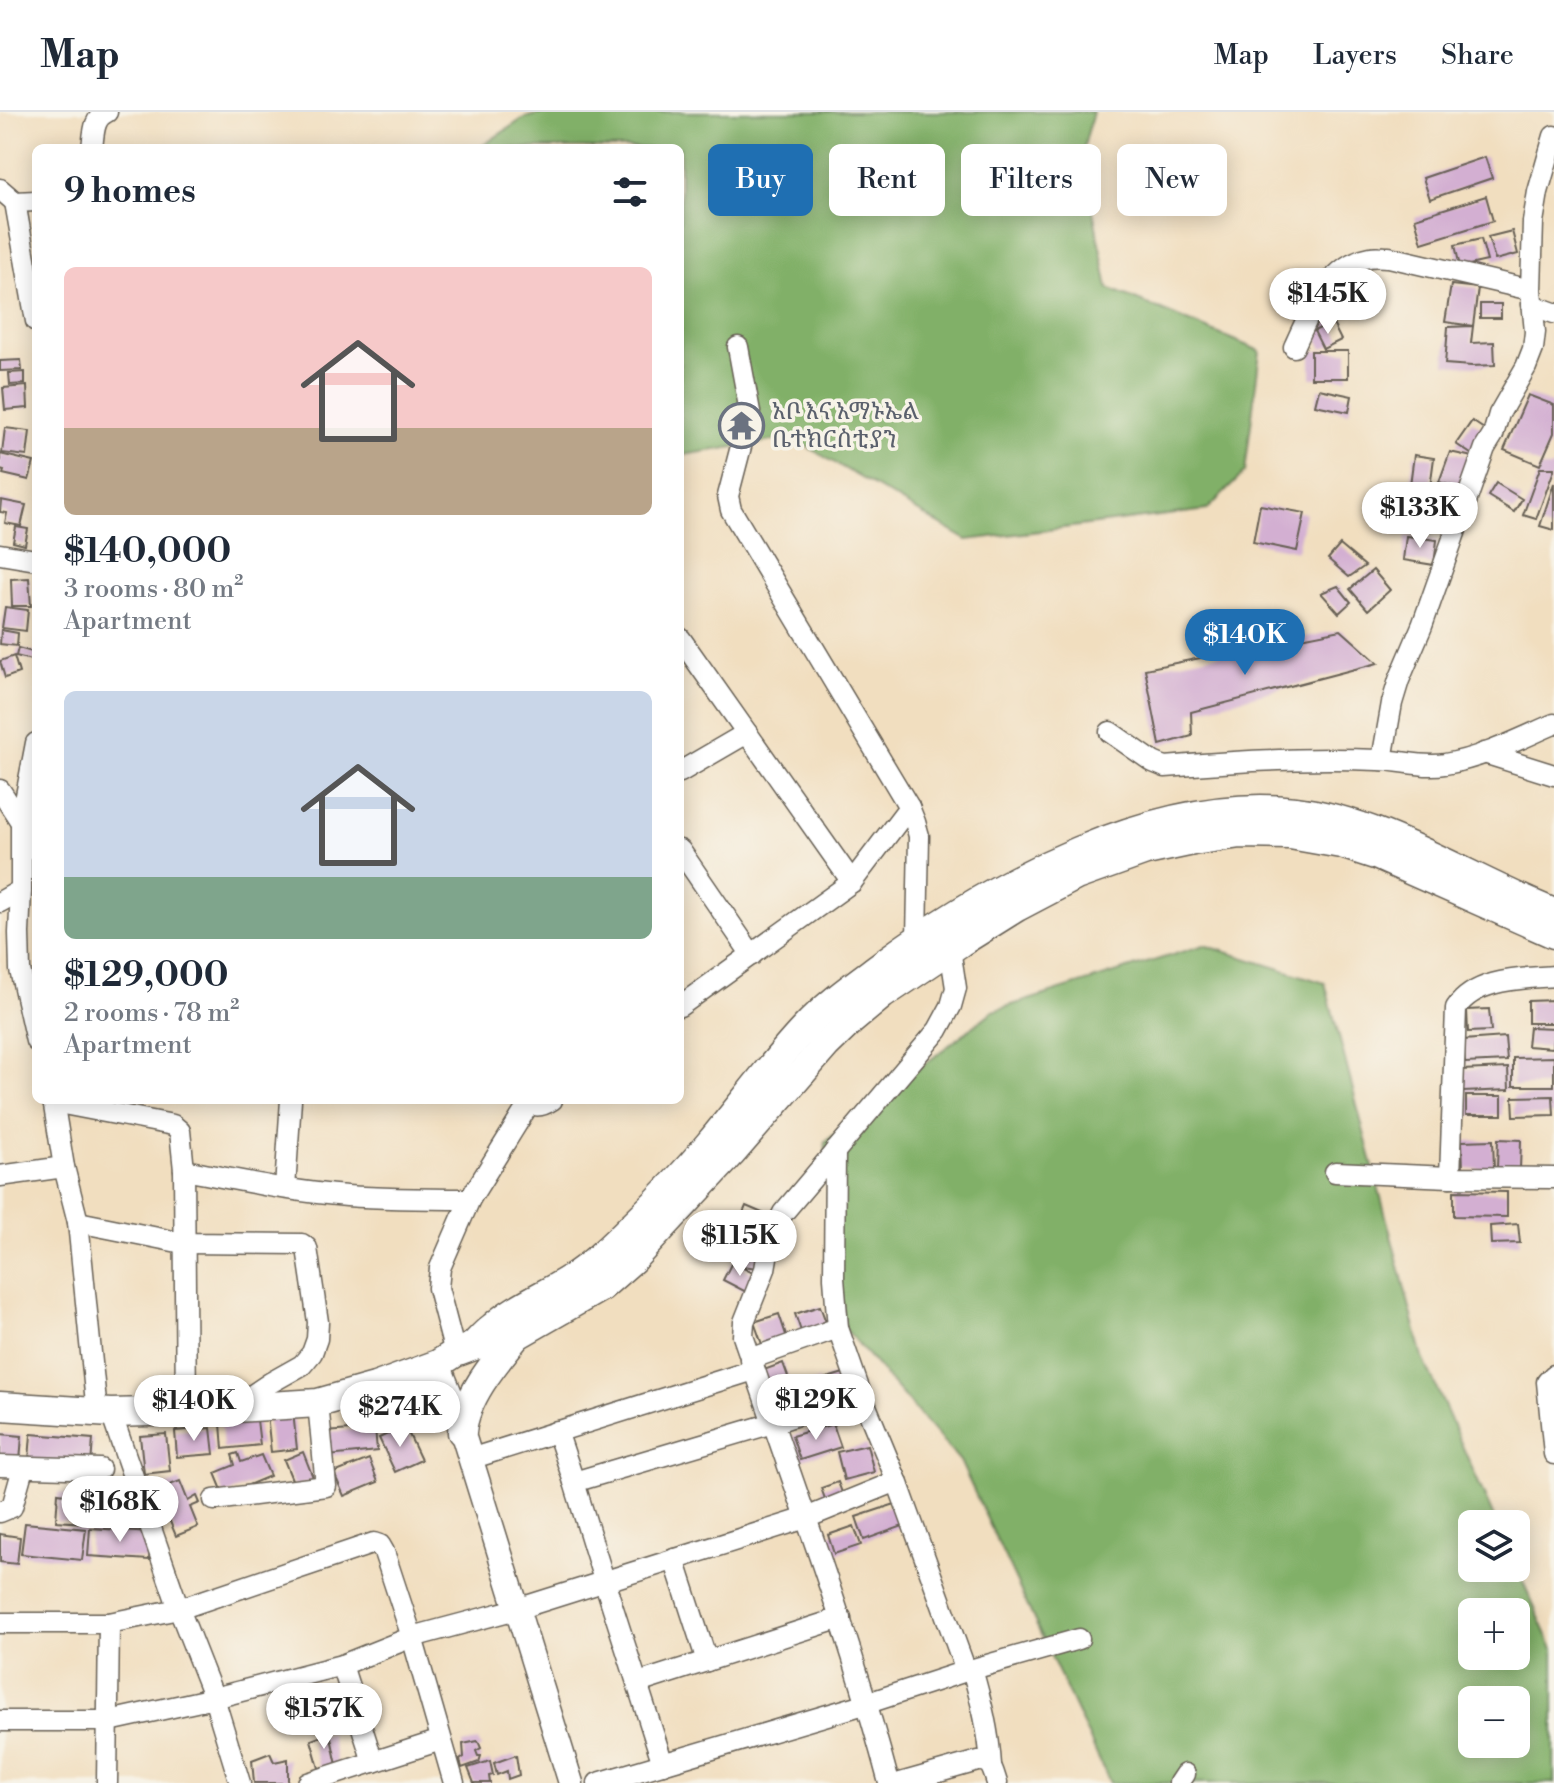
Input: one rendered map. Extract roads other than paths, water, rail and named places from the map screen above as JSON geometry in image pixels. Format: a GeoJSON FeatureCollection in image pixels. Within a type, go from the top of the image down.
{"type":"FeatureCollection","features":[{"type":"Feature","properties":{"kind":"main road"},"geometry":{"type":"LineString","coordinates":[[455,1354],[494,1325],[597,1260],[775,1082],[826,1045],[954,936],[1017,907],[1142,840],[1219,813],[1262,809],[1297,811],[1369,830],[1554,913]]}},
{"type":"Feature","properties":{"kind":"main road"},"geometry":{"type":"LineString","coordinates":[[1142,840],[1193,841],[1240,834],[1290,835],[1341,844],[1378,856],[1554,934]]}},
{"type":"Feature","properties":{"kind":"main road"},"geometry":{"type":"LineString","coordinates":[[0,1406],[104,1413],[318,1403],[375,1387],[455,1354],[519,1334],[601,1287],[633,1259],[731,1154],[804,1029],[835,1000],[917,939],[954,936]]}},
{"type":"Feature","properties":{"kind":"main road"},"geometry":{"type":"LineString","coordinates":[[466,1446],[463,1416],[494,1364],[519,1334]]}},
{"type":"Feature","properties":{"kind":"street"},"geometry":{"type":"LineString","coordinates":[[93,144],[96,119],[107,112]]}},
{"type":"Feature","properties":{"kind":"street"},"geometry":{"type":"LineString","coordinates":[[1382,760],[1399,680],[1422,626],[1485,448],[1533,349],[1533,222],[1546,195],[1554,136]]}},
{"type":"Feature","properties":{"kind":"street"},"geometry":{"type":"LineString","coordinates":[[17,197],[32,295]]}},
{"type":"Feature","properties":{"kind":"street"},"geometry":{"type":"LineString","coordinates":[[1294,347],[1318,296],[1356,261],[1371,257],[1389,257],[1532,298],[1554,313]]}},
{"type":"Feature","properties":{"kind":"street"},"geometry":{"type":"LineString","coordinates":[[738,347],[750,412],[728,496],[731,510],[909,807],[919,836],[917,939]]}},
{"type":"Feature","properties":{"kind":"street"},"geometry":{"type":"LineString","coordinates":[[0,554],[32,559]]}},
{"type":"Feature","properties":{"kind":"street"},"geometry":{"type":"LineString","coordinates":[[684,644],[852,882]]}},
{"type":"Feature","properties":{"kind":"street"},"geometry":{"type":"LineString","coordinates":[[1110,732],[1165,767],[1309,760],[1382,760],[1445,765],[1484,753],[1554,724]]}},
{"type":"Feature","properties":{"kind":"street"},"geometry":{"type":"LineString","coordinates":[[684,770],[747,733]]}},
{"type":"Feature","properties":{"kind":"street"},"geometry":{"type":"LineString","coordinates":[[1484,753],[1554,775]]}},
{"type":"Feature","properties":{"kind":"street"},"geometry":{"type":"LineString","coordinates":[[32,764],[21,822],[21,890],[27,932],[20,970],[32,1023]]}},
{"type":"Feature","properties":{"kind":"street"},"geometry":{"type":"LineString","coordinates":[[0,790],[21,822]]}},
{"type":"Feature","properties":{"kind":"street"},"geometry":{"type":"LineString","coordinates":[[684,1003],[852,882],[909,807]]}},
{"type":"Feature","properties":{"kind":"street"},"geometry":{"type":"LineString","coordinates":[[684,856],[752,955]]}},
{"type":"Feature","properties":{"kind":"street"},"geometry":{"type":"LineString","coordinates":[[0,902],[21,890]]}},
{"type":"Feature","properties":{"kind":"street"},"geometry":{"type":"LineString","coordinates":[[889,1783],[841,1618],[743,1336],[744,1322],[765,1269],[770,1240],[783,1213],[938,1030],[951,1006],[956,988],[954,936]]}},
{"type":"Feature","properties":{"kind":"street"},"geometry":{"type":"LineString","coordinates":[[1450,1177],[1456,1008],[1462,998],[1472,992],[1503,981],[1554,976]]}},
{"type":"Feature","properties":{"kind":"street"},"geometry":{"type":"LineString","coordinates":[[54,1104],[64,1167],[78,1222],[104,1413],[214,1698],[240,1783]]}},
{"type":"Feature","properties":{"kind":"street"},"geometry":{"type":"LineString","coordinates":[[68,1104],[173,1125],[180,1131],[184,1170],[186,1411]]}},
{"type":"Feature","properties":{"kind":"street"},"geometry":{"type":"LineString","coordinates":[[285,1188],[291,1104]]}},
{"type":"Feature","properties":{"kind":"street"},"geometry":{"type":"LineString","coordinates":[[526,1104],[470,1199],[440,1268],[438,1288],[455,1354],[452,1399],[571,1783]]}},
{"type":"Feature","properties":{"kind":"street"},"geometry":{"type":"LineString","coordinates":[[835,1151],[834,1278],[838,1328],[984,1710],[994,1774]]}},
{"type":"Feature","properties":{"kind":"street"},"geometry":{"type":"LineString","coordinates":[[0,1176],[64,1167]]}},
{"type":"Feature","properties":{"kind":"street"},"geometry":{"type":"LineString","coordinates":[[184,1170],[285,1188],[360,1197],[470,1199]]}},
{"type":"Feature","properties":{"kind":"street"},"geometry":{"type":"LineString","coordinates":[[1335,1172],[1554,1178]]}},
{"type":"Feature","properties":{"kind":"street"},"geometry":{"type":"LineString","coordinates":[[78,1222],[183,1243],[302,1244],[307,1248],[318,1322],[312,1353],[302,1365],[232,1409]]}},
{"type":"Feature","properties":{"kind":"street"},"geometry":{"type":"LineString","coordinates":[[466,1446],[557,1431],[752,1364],[838,1328]]}},
{"type":"Feature","properties":{"kind":"street"},"geometry":{"type":"LineString","coordinates":[[1554,1375],[1547,1382],[1554,1454]]}},
{"type":"Feature","properties":{"kind":"street"},"geometry":{"type":"LineString","coordinates":[[574,1482],[861,1394]]}},
{"type":"Feature","properties":{"kind":"street"},"geometry":{"type":"LineString","coordinates":[[318,1403],[328,1507]]}},
{"type":"Feature","properties":{"kind":"street"},"geometry":{"type":"LineString","coordinates":[[557,1431],[663,1764]]}},
{"type":"Feature","properties":{"kind":"street"},"geometry":{"type":"LineString","coordinates":[[0,1466],[100,1469]]}},
{"type":"Feature","properties":{"kind":"street"},"geometry":{"type":"LineString","coordinates":[[0,1512],[12,1507],[23,1468]]}},
{"type":"Feature","properties":{"kind":"street"},"geometry":{"type":"LineString","coordinates":[[0,1721],[109,1721],[342,1665],[412,1637],[517,1609],[806,1518],[897,1481]]}},
{"type":"Feature","properties":{"kind":"street"},"geometry":{"type":"LineString","coordinates":[[214,1500],[326,1486]]}},
{"type":"Feature","properties":{"kind":"street"},"geometry":{"type":"LineString","coordinates":[[0,1623],[109,1623],[179,1609],[374,1543],[380,1545],[412,1637],[454,1783]]}},
{"type":"Feature","properties":{"kind":"street"},"geometry":{"type":"LineString","coordinates":[[674,1559],[707,1661]]}},
{"type":"Feature","properties":{"kind":"street"},"geometry":{"type":"LineString","coordinates":[[638,1683],[841,1618]]}},
{"type":"Feature","properties":{"kind":"street"},"geometry":{"type":"LineString","coordinates":[[107,1783],[109,1623]]}},
{"type":"Feature","properties":{"kind":"street"},"geometry":{"type":"LineString","coordinates":[[598,1783],[1079,1639]]}},
{"type":"Feature","properties":{"kind":"street"},"geometry":{"type":"LineString","coordinates":[[342,1665],[373,1762]]}},
{"type":"Feature","properties":{"kind":"street"},"geometry":{"type":"LineString","coordinates":[[308,1783],[441,1740]]}},
{"type":"Feature","properties":{"kind":"street"},"geometry":{"type":"LineString","coordinates":[[900,1783],[978,1761],[985,1761],[994,1774]]}},
{"type":"Feature","properties":{"kind":"place","name":"አቦ እና አማኑኤል ቤተክርስቲያን"},"geometry":{"type":"Point","coordinates":[741,425]}}]}
